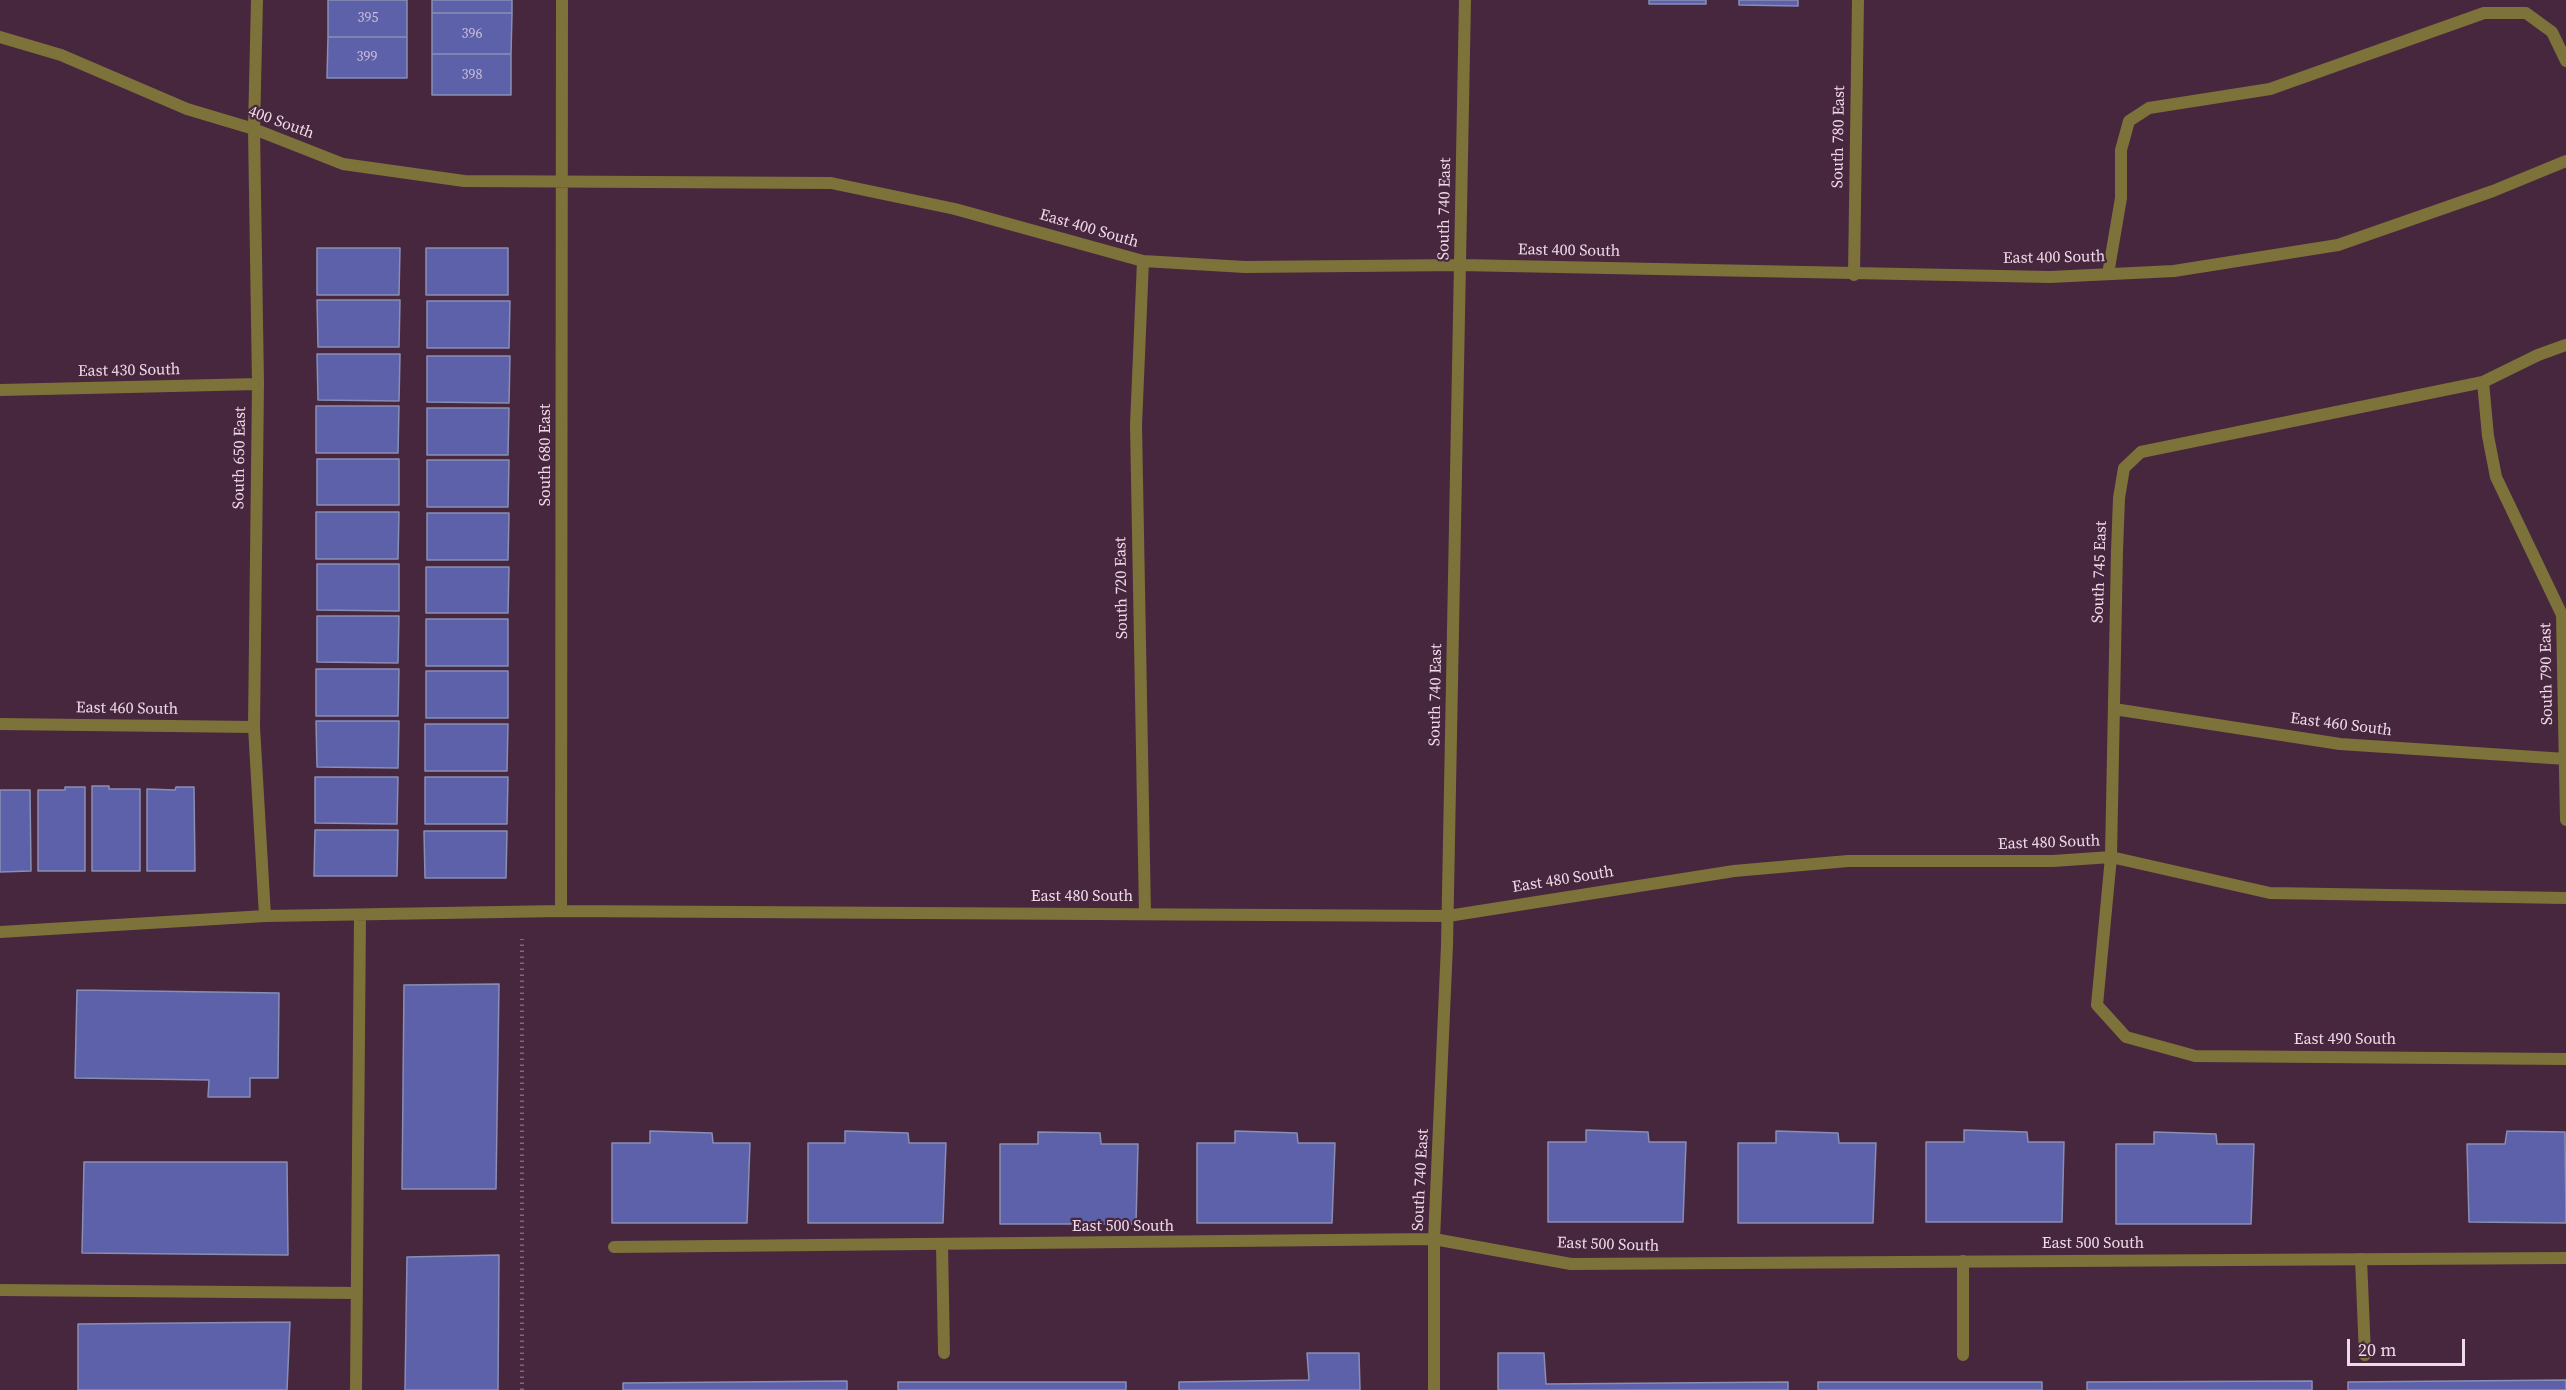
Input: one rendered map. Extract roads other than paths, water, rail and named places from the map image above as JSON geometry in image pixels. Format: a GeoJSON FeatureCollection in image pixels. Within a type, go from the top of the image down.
{"type":"FeatureCollection","features":[{"type":"Feature","properties":{"kind":"street","name":"South 650 East"},"geometry":{"type":"LineString","coordinates":[[257,0],[254,129],[258,384],[254,727],[265,916]]}},
{"type":"Feature","properties":{"kind":"street","name":"South 680 East"},"geometry":{"type":"LineString","coordinates":[[561,911],[562,0]]}},
{"type":"Feature","properties":{"kind":"street","name":"South 740 East"},"geometry":{"type":"LineString","coordinates":[[1434,1390],[1434,1239],[1445,1035],[1448,915],[1465,0]]}},
{"type":"Feature","properties":{"kind":"street","name":"South 780 East"},"geometry":{"type":"LineString","coordinates":[[1854,275],[1858,0]]}},
{"type":"Feature","properties":{"kind":"street"},"geometry":{"type":"LineString","coordinates":[[2108,274],[2121,198],[2121,150],[2129,121],[2148,108],[2270,89],[2484,14],[2526,13],[2552,32],[2566,61]]}},
{"type":"Feature","properties":{"kind":"street","name":"400 South"},"geometry":{"type":"LineString","coordinates":[[0,37],[61,55],[187,109],[254,129],[343,164],[464,182],[563,182]]}},
{"type":"Feature","properties":{"kind":"street","name":"East 400 South"},"geometry":{"type":"LineString","coordinates":[[563,182],[831,183],[955,209],[1143,261],[1245,267],[1460,265],[1854,275],[2050,277],[2174,271],[2338,245],[2493,191],[2566,161]]}},
{"type":"Feature","properties":{"kind":"street","name":"South 720 East"},"geometry":{"type":"LineString","coordinates":[[1143,261],[1136,425],[1145,914]]}},
{"type":"Feature","properties":{"kind":"street"},"geometry":{"type":"LineString","coordinates":[[2483,382],[2538,355],[2566,345]]}},
{"type":"Feature","properties":{"kind":"street","name":"South 745 East"},"geometry":{"type":"LineString","coordinates":[[2126,1037],[2097,1005],[2111,857],[2119,498],[2124,468],[2141,452],[2483,382]]}},
{"type":"Feature","properties":{"kind":"street","name":"South 790 East"},"geometry":{"type":"LineString","coordinates":[[2483,382],[2488,436],[2496,477],[2562,615],[2566,820]]}},
{"type":"Feature","properties":{"kind":"street","name":"East 430 South"},"geometry":{"type":"LineString","coordinates":[[0,390],[258,384]]}},
{"type":"Feature","properties":{"kind":"street","name":"East 460 South"},"geometry":{"type":"LineString","coordinates":[[2114,709],[2340,744],[2566,759]]}},
{"type":"Feature","properties":{"kind":"street","name":"East 460 South"},"geometry":{"type":"LineString","coordinates":[[0,724],[254,727]]}},
{"type":"Feature","properties":{"kind":"street","name":"East 480 South"},"geometry":{"type":"LineString","coordinates":[[0,932],[265,916],[561,911],[1448,915],[1734,871],[1848,861],[2053,861],[2111,857],[2270,893],[2566,898]]}},
{"type":"Feature","properties":{"kind":"street"},"geometry":{"type":"LineString","coordinates":[[356,1390],[360,915]]}},
{"type":"Feature","properties":{"kind":"street","name":"East 490 South"},"geometry":{"type":"LineString","coordinates":[[2126,1037],[2195,1056],[2566,1059]]}},
{"type":"Feature","properties":{"kind":"street","name":"East 500 South"},"geometry":{"type":"LineString","coordinates":[[614,1247],[1434,1239],[1571,1264],[2566,1258]]}},
{"type":"Feature","properties":{"kind":"street"},"geometry":{"type":"LineString","coordinates":[[942,1245],[944,1353]]}},
{"type":"Feature","properties":{"kind":"street"},"geometry":{"type":"LineString","coordinates":[[2361,1259],[2365,1355]]}},
{"type":"Feature","properties":{"kind":"street"},"geometry":{"type":"LineString","coordinates":[[1963,1261],[1963,1355]]}},
{"type":"Feature","properties":{"kind":"street"},"geometry":{"type":"LineString","coordinates":[[0,1290],[357,1293]]}}]}
